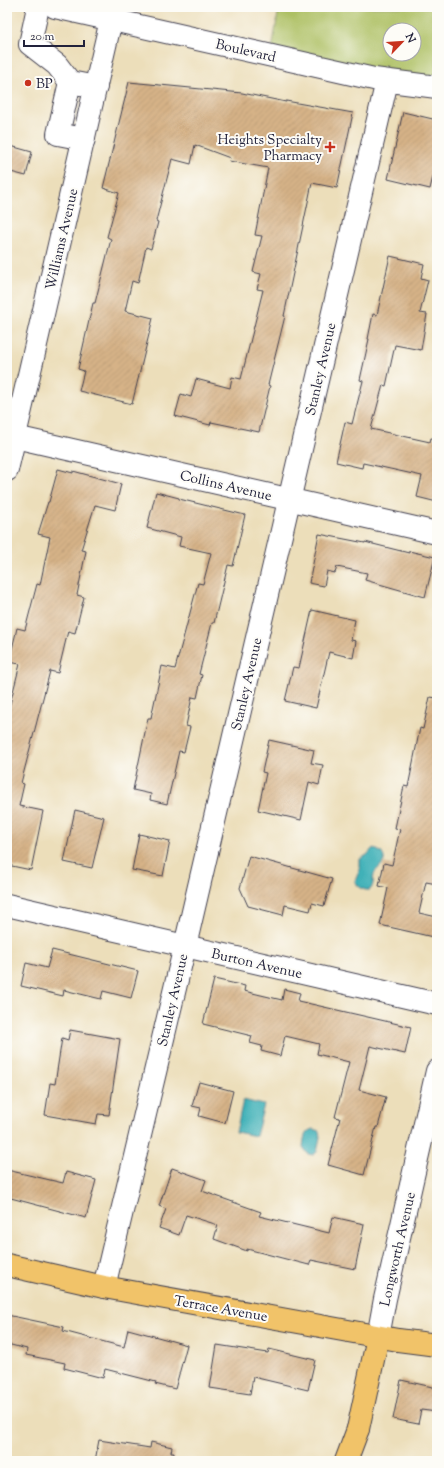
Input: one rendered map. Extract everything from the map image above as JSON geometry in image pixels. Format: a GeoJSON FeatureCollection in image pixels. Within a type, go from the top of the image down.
{"type":"FeatureCollection","features":[{"type":"Feature","properties":{"kind":"main road","name":"Terrace Avenue"},"geometry":{"type":"LineString","coordinates":[[7,1265],[104,1287],[378,1336],[437,1345]]}},
{"type":"Feature","properties":{"kind":"main road","name":"Longworth Avenue"},"geometry":{"type":"LineString","coordinates":[[358,1429],[378,1336]]}},
{"type":"Feature","properties":{"kind":"main road"},"geometry":{"type":"LineString","coordinates":[[346,1461],[358,1429]]}},
{"type":"Feature","properties":{"kind":"main road"},"geometry":{"type":"LineString","coordinates":[[356,1461],[358,1429]]}},
{"type":"Feature","properties":{"kind":"street"},"geometry":{"type":"LineString","coordinates":[[38,7],[30,44],[58,65],[70,82],[96,87]]}},
{"type":"Feature","properties":{"kind":"street","name":"Boulevard"},"geometry":{"type":"LineString","coordinates":[[55,7],[113,13],[366,78],[437,87]]}},
{"type":"Feature","properties":{"kind":"street","name":"Williams Avenue"},"geometry":{"type":"LineString","coordinates":[[7,470],[113,13]]}},
{"type":"Feature","properties":{"kind":"street","name":"Stanley Avenue"},"geometry":{"type":"LineString","coordinates":[[104,1287],[387,81]]}},
{"type":"Feature","properties":{"kind":"street"},"geometry":{"type":"LineString","coordinates":[[70,82],[58,134],[84,139]]}},
{"type":"Feature","properties":{"kind":"street","name":"Collins Avenue"},"geometry":{"type":"LineString","coordinates":[[15,437],[437,533]]}},
{"type":"Feature","properties":{"kind":"street","name":"Burton Avenue"},"geometry":{"type":"LineString","coordinates":[[7,906],[437,1004]]}},
{"type":"Feature","properties":{"kind":"street","name":"Longworth Avenue"},"geometry":{"type":"LineString","coordinates":[[378,1336],[384,1303],[437,1071]]}},
{"type":"Feature","properties":{"kind":"green space"},"geometry":{"type":"Polygon","coordinates":[[[279,7],[437,7],[437,84],[271,56],[279,7]]]}},
{"type":"Feature","properties":{"kind":"water"},"geometry":{"type":"Polygon","coordinates":[[[373,848],[381,852],[384,856],[384,860],[375,872],[372,888],[370,890],[365,890],[359,887],[355,881],[360,869],[360,859],[367,855],[373,848]]]}},
{"type":"Feature","properties":{"kind":"water"},"geometry":{"type":"Polygon","coordinates":[[[243,1100],[264,1105],[256,1136],[236,1132],[243,1100]]]}},
{"type":"Feature","properties":{"kind":"water"},"geometry":{"type":"Polygon","coordinates":[[[313,1129],[319,1131],[320,1137],[317,1152],[313,1155],[308,1154],[303,1147],[306,1133],[313,1129]]]}},
{"type":"Feature","properties":{"kind":"building"},"geometry":{"type":"Polygon","coordinates":[[[129,82],[242,93],[353,113],[337,188],[312,183],[285,316],[268,385],[270,386],[259,432],[211,422],[210,425],[175,416],[181,394],[191,397],[196,379],[230,388],[232,377],[241,379],[263,290],[257,289],[261,274],[253,272],[262,236],[255,235],[268,168],[229,161],[230,158],[195,145],[191,164],[172,159],[156,221],[158,222],[151,249],[146,247],[138,283],[132,281],[125,311],[153,318],[132,404],[79,391],[84,371],[78,369],[93,303],[95,303],[111,239],[107,237],[119,193],[103,188],[129,82]]]}},
{"type":"Feature","properties":{"kind":"building"},"geometry":{"type":"Polygon","coordinates":[[[403,112],[437,120],[437,160],[430,189],[388,179],[403,112]]]}},
{"type":"Feature","properties":{"kind":"building"},"geometry":{"type":"Polygon","coordinates":[[[7,145],[32,152],[26,176],[7,171],[7,145]]]}},
{"type":"Feature","properties":{"kind":"building"},"geometry":{"type":"Polygon","coordinates":[[[390,256],[424,264],[421,278],[428,280],[420,313],[427,314],[421,350],[395,345],[386,386],[383,385],[371,429],[430,442],[431,438],[437,439],[437,502],[417,497],[422,476],[363,463],[362,468],[336,462],[345,422],[352,424],[363,381],[360,380],[373,314],[377,315],[390,256]]]}},
{"type":"Feature","properties":{"kind":"building"},"geometry":{"type":"Polygon","coordinates":[[[58,469],[73,473],[73,471],[121,484],[115,510],[95,505],[81,550],[86,551],[77,595],[84,597],[75,633],[68,631],[58,673],[50,671],[21,783],[24,784],[19,806],[43,811],[31,870],[7,865],[7,716],[20,664],[9,662],[17,628],[25,630],[37,584],[40,585],[50,537],[38,534],[58,469]]]}},
{"type":"Feature","properties":{"kind":"building"},"geometry":{"type":"Polygon","coordinates":[[[156,492],[245,515],[233,566],[228,565],[214,623],[212,623],[199,674],[202,675],[197,698],[192,697],[186,726],[190,727],[184,752],[179,751],[167,804],[150,800],[151,794],[133,790],[148,718],[151,718],[162,666],[175,669],[198,583],[203,584],[211,553],[179,546],[181,537],[147,528],[156,492]]]}},
{"type":"Feature","properties":{"kind":"building"},"geometry":{"type":"Polygon","coordinates":[[[319,534],[435,557],[425,597],[365,580],[367,573],[337,567],[335,573],[327,571],[324,586],[309,583],[319,534]]]}},
{"type":"Feature","properties":{"kind":"building"},"geometry":{"type":"Polygon","coordinates":[[[312,610],[355,620],[351,640],[356,641],[353,658],[329,652],[316,708],[285,701],[293,667],[299,668],[312,610]]]}},
{"type":"Feature","properties":{"kind":"building"},"geometry":{"type":"Polygon","coordinates":[[[430,697],[437,698],[437,884],[426,882],[419,913],[437,917],[433,937],[380,925],[388,888],[379,886],[384,863],[392,865],[400,829],[395,828],[404,786],[408,787],[420,728],[423,729],[430,697]]]}},
{"type":"Feature","properties":{"kind":"building"},"geometry":{"type":"Polygon","coordinates":[[[269,740],[314,750],[311,763],[323,765],[319,785],[309,782],[301,820],[258,810],[266,773],[262,772],[269,740]]]}},
{"type":"Feature","properties":{"kind":"building"},"geometry":{"type":"Polygon","coordinates":[[[75,810],[104,817],[92,868],[64,862],[75,810]]]}},
{"type":"Feature","properties":{"kind":"building"},"geometry":{"type":"Polygon","coordinates":[[[139,834],[170,841],[163,876],[132,870],[139,834]]]}},
{"type":"Feature","properties":{"kind":"building"},"geometry":{"type":"Polygon","coordinates":[[[249,856],[332,879],[324,906],[312,903],[310,911],[285,905],[283,915],[248,906],[240,888],[249,856]]]}},
{"type":"Feature","properties":{"kind":"building"},"geometry":{"type":"Polygon","coordinates":[[[52,950],[138,971],[131,998],[103,991],[101,999],[64,990],[63,996],[21,986],[26,963],[47,968],[52,950]]]}},
{"type":"Feature","properties":{"kind":"building"},"geometry":{"type":"Polygon","coordinates":[[[214,979],[245,986],[244,991],[282,1000],[284,989],[300,993],[298,1001],[411,1027],[405,1054],[370,1046],[359,1090],[386,1097],[378,1127],[376,1127],[364,1175],[328,1165],[340,1118],[335,1117],[349,1062],[317,1054],[319,1044],[285,1036],[280,1056],[261,1051],[262,1046],[250,1043],[252,1036],[203,1024],[214,979]]]}},
{"type":"Feature","properties":{"kind":"building"},"geometry":{"type":"Polygon","coordinates":[[[70,1030],[120,1039],[109,1115],[98,1114],[96,1124],[45,1115],[50,1083],[55,1084],[62,1038],[68,1040],[70,1030]]]}},
{"type":"Feature","properties":{"kind":"building"},"geometry":{"type":"Polygon","coordinates":[[[199,1082],[233,1091],[225,1123],[199,1116],[201,1108],[192,1106],[199,1082]]]}},
{"type":"Feature","properties":{"kind":"building"},"geometry":{"type":"Polygon","coordinates":[[[172,1168],[206,1180],[202,1191],[261,1212],[259,1216],[329,1233],[333,1217],[364,1224],[355,1269],[311,1260],[309,1265],[247,1249],[247,1251],[214,1239],[218,1225],[186,1215],[179,1235],[159,1228],[166,1209],[159,1206],[172,1168]]]}},
{"type":"Feature","properties":{"kind":"building"},"geometry":{"type":"Polygon","coordinates":[[[7,1170],[63,1183],[66,1172],[96,1180],[86,1218],[7,1197],[7,1170]]]}},
{"type":"Feature","properties":{"kind":"building"},"geometry":{"type":"Polygon","coordinates":[[[7,1315],[64,1327],[63,1331],[124,1347],[128,1329],[187,1345],[175,1389],[155,1384],[156,1382],[105,1369],[103,1378],[64,1368],[65,1363],[26,1355],[27,1349],[7,1344],[7,1315]]]}},
{"type":"Feature","properties":{"kind":"building"},"geometry":{"type":"Polygon","coordinates":[[[217,1345],[268,1353],[269,1349],[315,1360],[308,1390],[253,1377],[250,1394],[210,1388],[217,1345]]]}},
{"type":"Feature","properties":{"kind":"building"},"geometry":{"type":"Polygon","coordinates":[[[401,1380],[437,1388],[437,1412],[421,1410],[418,1424],[393,1419],[401,1380]]]}},
{"type":"Feature","properties":{"kind":"building"},"geometry":{"type":"Polygon","coordinates":[[[99,1440],[150,1448],[151,1442],[172,1447],[171,1452],[174,1452],[173,1461],[95,1461],[99,1440]]]}},
{"type":"Feature","properties":{"kind":"place","name":"BP"},"geometry":{"type":"Point","coordinates":[28,83]}},
{"type":"Feature","properties":{"kind":"place","name":"Heights Specialty Pharmacy"},"geometry":{"type":"Point","coordinates":[330,147]}}]}
